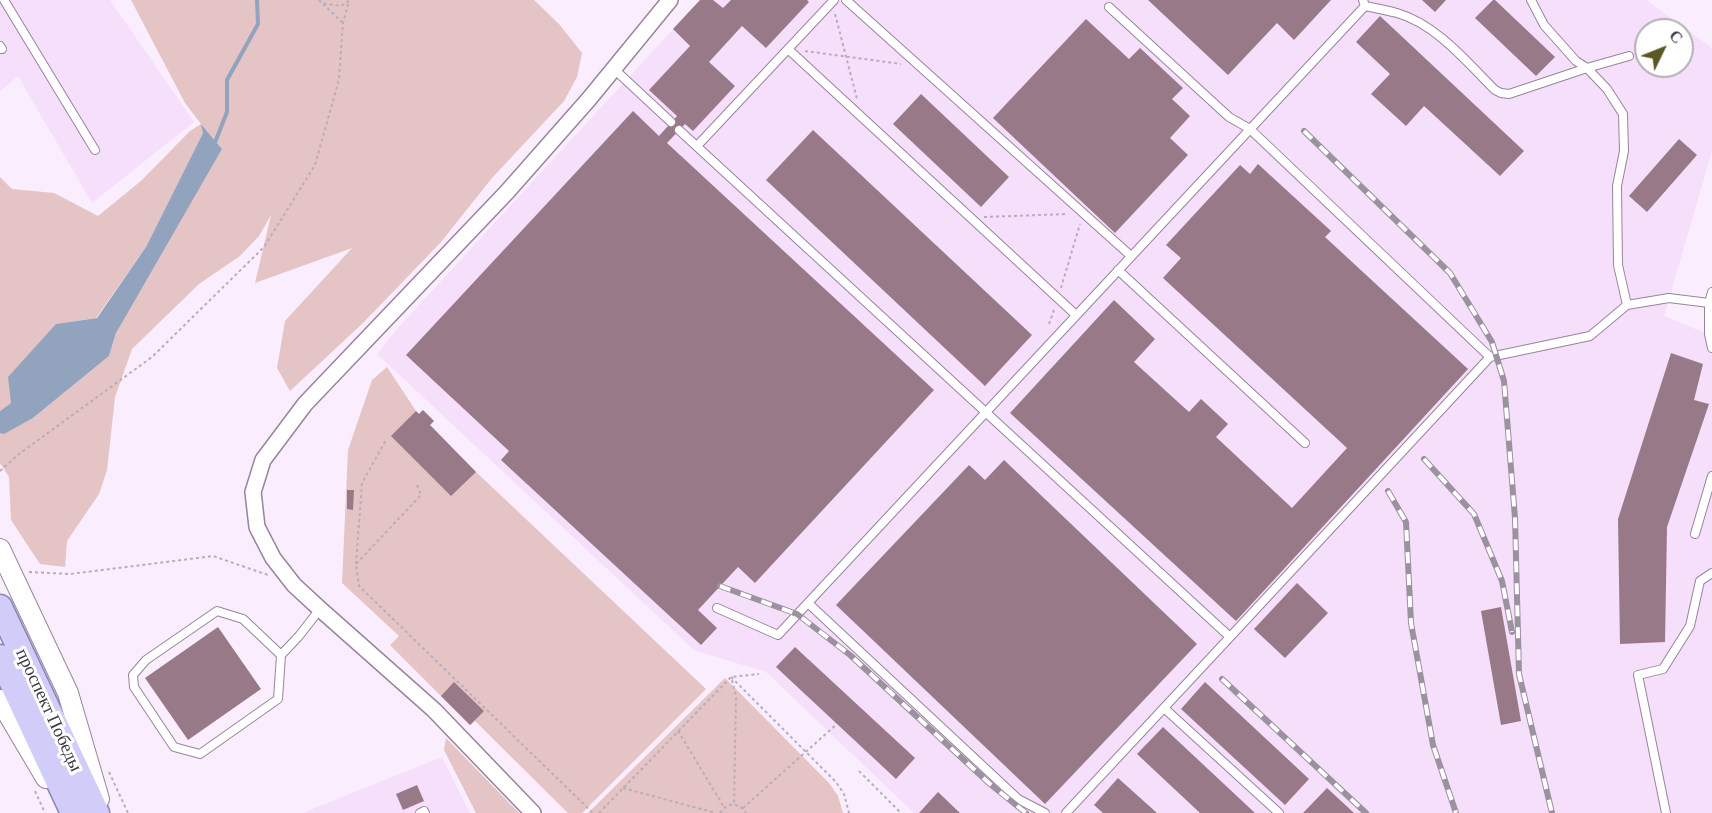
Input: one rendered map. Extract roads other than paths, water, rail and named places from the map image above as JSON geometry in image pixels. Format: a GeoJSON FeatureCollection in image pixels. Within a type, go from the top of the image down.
{"type":"FeatureCollection","features":[{"type":"Feature","properties":{"kind":"main road","name":"проспект Победы"},"geometry":{"type":"LineString","coordinates":[[0,607],[97,813]]}},
{"type":"Feature","properties":{"kind":"main road","name":"проспект Победы"},"geometry":{"type":"LineString","coordinates":[[0,657],[74,813]]}},
{"type":"Feature","properties":{"kind":"street"},"geometry":{"type":"LineString","coordinates":[[533,813],[434,710],[294,585],[273,558],[257,527],[253,492],[263,460],[305,404],[507,192],[614,69],[670,0]]}},
{"type":"Feature","properties":{"kind":"street"},"geometry":{"type":"LineString","coordinates":[[0,549],[68,693],[104,813]]}},
{"type":"Feature","properties":{"kind":"street"},"geometry":{"type":"LineString","coordinates":[[0,700],[67,813]]}},
{"type":"Feature","properties":{"kind":"lane"},"geometry":{"type":"LineString","coordinates":[[4,0],[95,150]]}},
{"type":"Feature","properties":{"kind":"lane"},"geometry":{"type":"LineString","coordinates":[[697,146],[834,0]]}},
{"type":"Feature","properties":{"kind":"lane"},"geometry":{"type":"LineString","coordinates":[[846,0],[1131,256]]}},
{"type":"Feature","properties":{"kind":"lane"},"geometry":{"type":"LineString","coordinates":[[1531,0],[1544,25],[1560,45],[1607,89],[1623,114],[1624,150],[1617,186],[1617,220],[1618,265],[1627,305]]}},
{"type":"Feature","properties":{"kind":"lane"},"geometry":{"type":"LineString","coordinates":[[717,608],[778,635],[1250,129],[1364,3],[1398,13],[1418,22],[1445,42],[1495,90],[1501,93],[1509,94],[1629,56]]}},
{"type":"Feature","properties":{"kind":"lane"},"geometry":{"type":"LineString","coordinates":[[1109,7],[1229,117],[1250,129],[1490,357]]}},
{"type":"Feature","properties":{"kind":"lane"},"geometry":{"type":"LineString","coordinates":[[788,49],[1076,315]]}},
{"type":"Feature","properties":{"kind":"lane"},"geometry":{"type":"LineString","coordinates":[[614,69],[671,122]]}},
{"type":"Feature","properties":{"kind":"lane"},"geometry":{"type":"LineString","coordinates":[[679,130],[1230,637]]}},
{"type":"Feature","properties":{"kind":"lane"},"geometry":{"type":"LineString","coordinates":[[1118,270],[1305,443]]}},
{"type":"Feature","properties":{"kind":"lane"},"geometry":{"type":"LineString","coordinates":[[1712,292],[1709,303],[1709,334],[1712,348]]}},
{"type":"Feature","properties":{"kind":"lane"},"geometry":{"type":"LineString","coordinates":[[1066,813],[1490,357],[1590,336],[1627,305],[1669,298],[1709,303]]}},
{"type":"Feature","properties":{"kind":"lane"},"geometry":{"type":"LineString","coordinates":[[1695,534],[1712,476]]}},
{"type":"Feature","properties":{"kind":"lane"},"geometry":{"type":"LineString","coordinates":[[1666,813],[1638,675],[1663,669],[1690,626],[1700,582],[1712,573]]}},
{"type":"Feature","properties":{"kind":"lane"},"geometry":{"type":"LineString","coordinates":[[808,603],[1018,799],[1045,813]]}},
{"type":"Feature","properties":{"kind":"lane"},"geometry":{"type":"LineString","coordinates":[[281,655],[243,620],[217,611],[146,660],[133,675],[134,687],[174,747],[200,754],[278,699],[281,655],[320,609]]}},
{"type":"Feature","properties":{"kind":"lane"},"geometry":{"type":"LineString","coordinates":[[1164,708],[1279,813]]}},
{"type":"Feature","properties":{"kind":"lane"},"geometry":{"type":"LineString","coordinates":[[420,813],[424,811],[425,813]]}},
{"type":"Feature","properties":{"kind":"water"},"geometry":{"type":"Polygon","coordinates":[[[201,124],[222,149],[116,333],[109,356],[33,418],[4,434],[0,433],[0,411],[11,403],[8,377],[56,324],[97,318],[146,247],[203,133],[201,124]]]}},
{"type":"Feature","properties":{"kind":"waterway"},"geometry":{"type":"LineString","coordinates":[[214,145],[227,112],[227,80],[258,24],[257,0]]}},
{"type":"Feature","properties":{"kind":"railway"},"geometry":{"type":"LineString","coordinates":[[1304,131],[1450,273],[1492,342],[1504,381],[1515,518],[1519,674],[1552,813]]}},
{"type":"Feature","properties":{"kind":"railway"},"geometry":{"type":"LineString","coordinates":[[1424,459],[1474,514],[1502,581],[1512,632]]}},
{"type":"Feature","properties":{"kind":"railway"},"geometry":{"type":"LineString","coordinates":[[1388,491],[1406,522],[1411,623],[1433,745],[1456,813]]}},
{"type":"Feature","properties":{"kind":"railway"},"geometry":{"type":"LineString","coordinates":[[720,586],[797,614],[850,655],[990,784],[1026,813]]}},
{"type":"Feature","properties":{"kind":"railway"},"geometry":{"type":"LineString","coordinates":[[1222,679],[1366,813]]}}]}
